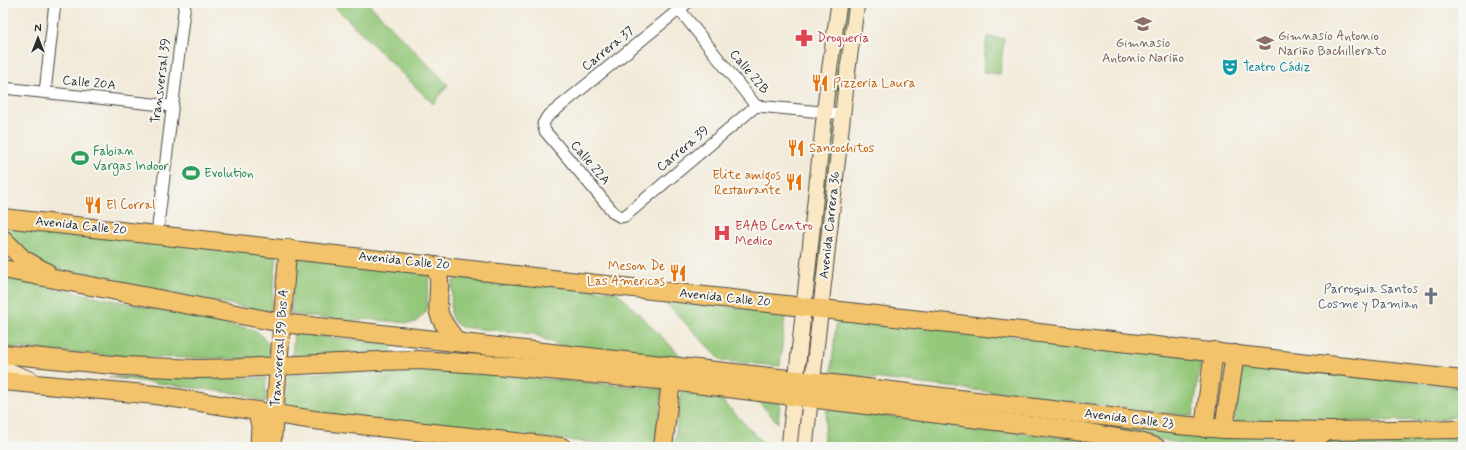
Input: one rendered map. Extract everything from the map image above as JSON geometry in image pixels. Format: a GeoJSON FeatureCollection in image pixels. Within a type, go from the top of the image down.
{"type":"FeatureCollection","features":[{"type":"Feature","properties":{"kind":"highway","name":"Avenida Calle 20"},"geometry":{"type":"LineString","coordinates":[[3,218],[288,248],[812,308]]}},
{"type":"Feature","properties":{"kind":"highway"},"geometry":{"type":"LineString","coordinates":[[3,239],[23,259],[61,280]]}},
{"type":"Feature","properties":{"kind":"highway"},"geometry":{"type":"LineString","coordinates":[[429,264],[437,271],[438,274],[439,313],[444,324],[457,342]]}},
{"type":"Feature","properties":{"kind":"highway"},"geometry":{"type":"LineString","coordinates":[[3,269],[282,323],[457,342],[803,389]]}},
{"type":"Feature","properties":{"kind":"highway"},"geometry":{"type":"LineString","coordinates":[[812,308],[1463,380]]}},
{"type":"Feature","properties":{"kind":"highway"},"geometry":{"type":"LineString","coordinates":[[1204,428],[1214,352]]}},
{"type":"Feature","properties":{"kind":"highway"},"geometry":{"type":"LineString","coordinates":[[3,354],[124,366],[199,369],[278,367],[327,363],[419,360],[482,364],[671,382],[803,389]]}},
{"type":"Feature","properties":{"kind":"highway"},"geometry":{"type":"LineString","coordinates":[[1224,429],[1235,354]]}},
{"type":"Feature","properties":{"kind":"highway"},"geometry":{"type":"LineString","coordinates":[[45,385],[124,366]]}},
{"type":"Feature","properties":{"kind":"highway"},"geometry":{"type":"LineString","coordinates":[[3,381],[177,398],[332,422],[562,447]]}},
{"type":"Feature","properties":{"kind":"highway"},"geometry":{"type":"LineString","coordinates":[[663,447],[671,382]]}},
{"type":"Feature","properties":{"kind":"highway","name":"Avenida Calle 23"},"geometry":{"type":"LineString","coordinates":[[803,389],[1204,428],[1328,431],[1463,428]]}},
{"type":"Feature","properties":{"kind":"highway","name":"Avenida Calle 23"},"geometry":{"type":"LineString","coordinates":[[803,389],[1084,432],[1140,442],[1156,447]]}},
{"type":"Feature","properties":{"kind":"highway"},"geometry":{"type":"LineString","coordinates":[[1444,428],[1463,424]]}},
{"type":"Feature","properties":{"kind":"highway"},"geometry":{"type":"LineString","coordinates":[[1302,447],[1328,431]]}},
{"type":"Feature","properties":{"kind":"main road","name":"Avenida Carrera 36"},"geometry":{"type":"LineString","coordinates":[[812,308],[824,112],[839,3]]}},
{"type":"Feature","properties":{"kind":"main road","name":"Avenida Carrera 36"},"geometry":{"type":"LineString","coordinates":[[789,447],[803,389],[812,308],[843,114],[857,3]]}},
{"type":"Feature","properties":{"kind":"main road","name":"Transversal 39 Bis A"},"geometry":{"type":"LineString","coordinates":[[272,447],[288,248]]}},
{"type":"Feature","properties":{"kind":"main road"},"geometry":{"type":"LineString","coordinates":[[3,368],[45,385]]}},
{"type":"Feature","properties":{"kind":"main road","name":"Avenida Carrera 36"},"geometry":{"type":"LineString","coordinates":[[803,389],[805,447]]}},
{"type":"Feature","properties":{"kind":"main road","name":"Transversal 39 Bis A"},"geometry":{"type":"LineString","coordinates":[[256,411],[260,425],[259,447]]}},
{"type":"Feature","properties":{"kind":"street"},"geometry":{"type":"LineString","coordinates":[[45,92],[55,3]]}},
{"type":"Feature","properties":{"kind":"street","name":"Transversal 39"},"geometry":{"type":"LineString","coordinates":[[157,234],[185,3]]}},
{"type":"Feature","properties":{"kind":"street","name":"Calle 22B"},"geometry":{"type":"LineString","coordinates":[[683,6],[756,106],[843,114]]}},
{"type":"Feature","properties":{"kind":"street","name":"Carrera 37"},"geometry":{"type":"LineString","coordinates":[[547,117],[683,6]]}},
{"type":"Feature","properties":{"kind":"street","name":"Calle 20A"},"geometry":{"type":"LineString","coordinates":[[3,88],[172,106]]}},
{"type":"Feature","properties":{"kind":"street","name":"Carrera 39"},"geometry":{"type":"LineString","coordinates":[[628,214],[756,106]]}},
{"type":"Feature","properties":{"kind":"street","name":"Calle 22A"},"geometry":{"type":"LineString","coordinates":[[547,117],[543,124],[545,132],[614,213],[621,216],[628,214]]}},
{"type":"Feature","properties":{"kind":"green space"},"geometry":{"type":"Polygon","coordinates":[[[331,3],[368,3],[448,85],[433,104],[331,3]]]}},
{"type":"Feature","properties":{"kind":"green space"},"geometry":{"type":"Polygon","coordinates":[[[844,3],[850,3],[837,105],[831,104],[844,3]]]}},
{"type":"Feature","properties":{"kind":"green space"},"geometry":{"type":"Polygon","coordinates":[[[987,37],[1004,39],[1000,74],[983,72],[987,37]]]}},
{"type":"Feature","properties":{"kind":"green space"},"geometry":{"type":"Polygon","coordinates":[[[830,124],[836,125],[819,281],[812,280],[830,124]]]}},
{"type":"Feature","properties":{"kind":"green space"},"geometry":{"type":"Polygon","coordinates":[[[3,223],[277,255],[271,312],[134,286],[57,269],[37,263],[11,239],[3,223]]]}},
{"type":"Feature","properties":{"kind":"green space"},"geometry":{"type":"Polygon","coordinates":[[[296,258],[426,272],[429,277],[426,312],[416,322],[410,323],[366,319],[350,322],[291,314],[296,258]]]}},
{"type":"Feature","properties":{"kind":"green space"},"geometry":{"type":"Polygon","coordinates":[[[3,277],[255,330],[267,343],[273,359],[127,357],[3,347],[3,277]]]}},
{"type":"Feature","properties":{"kind":"green space"},"geometry":{"type":"Polygon","coordinates":[[[457,277],[617,292],[684,359],[562,347],[534,334],[461,327],[455,323],[451,317],[452,283],[457,277]]]}},
{"type":"Feature","properties":{"kind":"green space"},"geometry":{"type":"Polygon","coordinates":[[[662,299],[785,314],[780,366],[722,361],[662,299]]]}},
{"type":"Feature","properties":{"kind":"green space"},"geometry":{"type":"Polygon","coordinates":[[[837,316],[1201,358],[1193,416],[831,373],[837,316]]]}},
{"type":"Feature","properties":{"kind":"green space"},"geometry":{"type":"Polygon","coordinates":[[[294,333],[392,344],[391,353],[353,353],[292,357],[294,333]]]}},
{"type":"Feature","properties":{"kind":"green space"},"geometry":{"type":"Polygon","coordinates":[[[1243,361],[1463,388],[1463,416],[1428,420],[1234,423],[1243,361]]]}},
{"type":"Feature","properties":{"kind":"green space"},"geometry":{"type":"Polygon","coordinates":[[[354,370],[468,372],[662,389],[655,447],[634,447],[284,411],[288,376],[354,370]]]}},
{"type":"Feature","properties":{"kind":"green space"},"geometry":{"type":"Polygon","coordinates":[[[109,377],[266,378],[265,403],[242,394],[109,377]]]}},
{"type":"Feature","properties":{"kind":"green space"},"geometry":{"type":"Polygon","coordinates":[[[681,392],[718,396],[767,447],[674,447],[681,392]]]}},
{"type":"Feature","properties":{"kind":"green space"},"geometry":{"type":"Polygon","coordinates":[[[758,401],[780,403],[778,423],[758,401]]]}},
{"type":"Feature","properties":{"kind":"green space"},"geometry":{"type":"Polygon","coordinates":[[[827,409],[1108,443],[1126,447],[823,447],[827,409]]]}},
{"type":"Feature","properties":{"kind":"green space"},"geometry":{"type":"Polygon","coordinates":[[[1093,421],[1298,439],[1293,447],[1191,447],[1144,435],[1093,427],[1093,421]]]}},
{"type":"Feature","properties":{"kind":"green space"},"geometry":{"type":"Polygon","coordinates":[[[1463,437],[1463,447],[1308,447],[1325,442],[1392,438],[1463,437]]]}},
{"type":"Feature","properties":{"kind":"place","name":"Gimnasio Antonio Nariño"},"geometry":{"type":"Point","coordinates":[1143,24]}},
{"type":"Feature","properties":{"kind":"place","name":"Drogueria"},"geometry":{"type":"Point","coordinates":[804,38]}},
{"type":"Feature","properties":{"kind":"place","name":"Gimnasio Antonio Nariño Bachillerato"},"geometry":{"type":"Point","coordinates":[1265,43]}},
{"type":"Feature","properties":{"kind":"place","name":"Teatro Cádiz"},"geometry":{"type":"Point","coordinates":[1230,67]}},
{"type":"Feature","properties":{"kind":"place","name":"Pizzeria Laura"},"geometry":{"type":"Point","coordinates":[820,83]}},
{"type":"Feature","properties":{"kind":"place","name":"Sancochitos"},"geometry":{"type":"Point","coordinates":[796,148]}},
{"type":"Feature","properties":{"kind":"place","name":"Fabian Vargas Indoor"},"geometry":{"type":"Point","coordinates":[80,158]}},
{"type":"Feature","properties":{"kind":"place","name":"Evolution"},"geometry":{"type":"Point","coordinates":[191,173]}},
{"type":"Feature","properties":{"kind":"place","name":"Elite amigos Restaurante"},"geometry":{"type":"Point","coordinates":[794,182]}},
{"type":"Feature","properties":{"kind":"place","name":"El Corral"},"geometry":{"type":"Point","coordinates":[93,205]}},
{"type":"Feature","properties":{"kind":"place","name":"EAAB Centro Medico"},"geometry":{"type":"Point","coordinates":[722,233]}},
{"type":"Feature","properties":{"kind":"place","name":"Meson De Las Americas"},"geometry":{"type":"Point","coordinates":[678,273]}},
{"type":"Feature","properties":{"kind":"place","name":"Parroquia Santos Cosme y Damian"},"geometry":{"type":"Point","coordinates":[1431,296]}}]}
